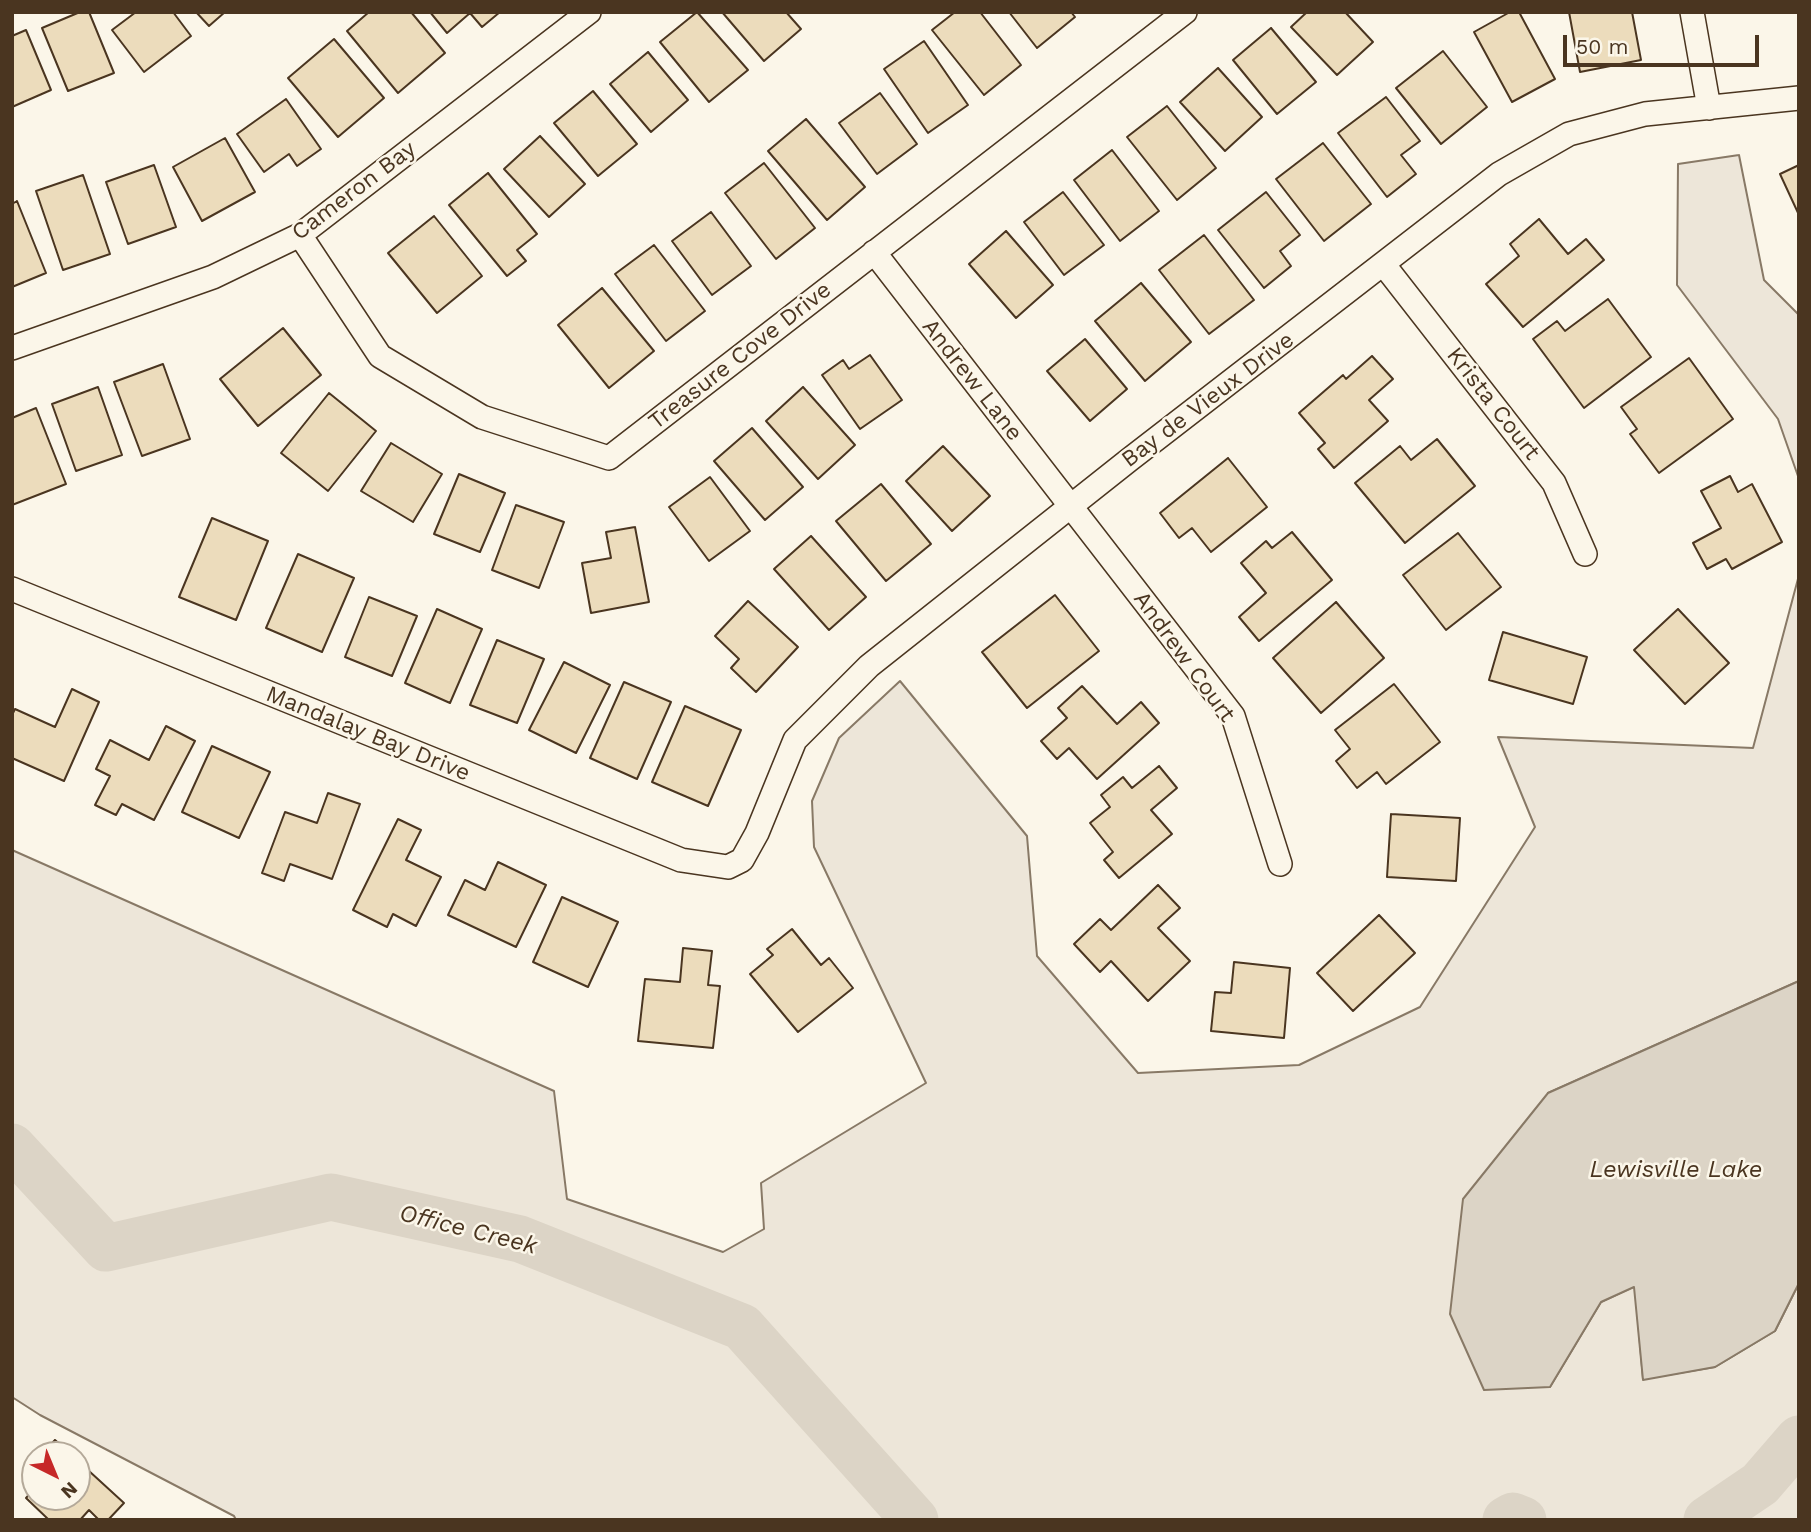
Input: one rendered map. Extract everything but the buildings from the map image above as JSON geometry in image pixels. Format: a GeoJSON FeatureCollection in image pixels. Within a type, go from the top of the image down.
{"type":"FeatureCollection","features":[{"type":"Feature","properties":{"kind":"street","name":"Cameron Bay"},"geometry":{"type":"LineString","coordinates":[[12,348],[213,276],[300,234],[589,12]]}},
{"type":"Feature","properties":{"kind":"street","name":"Treasure Cove Drive"},"geometry":{"type":"LineString","coordinates":[[300,234],[380,356],[482,417],[609,458],[1185,12]]}},
{"type":"Feature","properties":{"kind":"street"},"geometry":{"type":"LineString","coordinates":[[1692,12],[1709,108]]}},
{"type":"Feature","properties":{"kind":"street","name":"Bay de Vieux Drive"},"geometry":{"type":"LineString","coordinates":[[728,867],[742,860],[757,833],[795,740],[826,706],[869,666],[1499,174],[1569,134],[1645,114],[1799,98]]}},
{"type":"Feature","properties":{"kind":"street","name":"Andrew Lane"},"geometry":{"type":"LineString","coordinates":[[874,253],[1070,507]]}},
{"type":"Feature","properties":{"kind":"street","name":"Krista Court"},"geometry":{"type":"LineString","coordinates":[[1384,265],[1554,483],[1585,554]]}},
{"type":"Feature","properties":{"kind":"street","name":"Andrew Court"},"geometry":{"type":"LineString","coordinates":[[1070,507],[1233,716],[1280,864]]}},
{"type":"Feature","properties":{"kind":"street","name":"Mandalay Bay Drive"},"geometry":{"type":"LineString","coordinates":[[12,589],[681,860],[728,867]]}},
{"type":"Feature","properties":{"kind":"shaded area"},"geometry":{"type":"Polygon","coordinates":[[[1739,155],[1764,280],[1799,315],[1799,479],[1778,419],[1677,285],[1678,164],[1739,155]]]}},
{"type":"Feature","properties":{"kind":"shaded area"},"geometry":{"type":"Polygon","coordinates":[[[1799,575],[1799,981],[1548,1093],[1550,1387],[1601,1302],[1635,1286],[1643,1379],[1715,1367],[1775,1331],[1799,1283],[1799,1520],[236,1520],[234,1516],[40,1415],[12,1397],[12,850],[554,1091],[567,1199],[723,1252],[764,1229],[761,1183],[926,1083],[814,847],[812,801],[839,738],[900,681],[1027,836],[1037,956],[1138,1073],[1299,1065],[1420,1007],[1535,827],[1498,737],[1753,748],[1799,575]]]}},
{"type":"Feature","properties":{"kind":"water","name":"Lewisville Lake"},"geometry":{"type":"Polygon","coordinates":[[[1799,981],[1799,1283],[1775,1331],[1715,1367],[1643,1380],[1634,1287],[1601,1302],[1550,1387],[1484,1390],[1450,1314],[1463,1199],[1548,1093],[1799,981]]]}},
{"type":"Feature","properties":{"kind":"waterway","name":"Office Creek"},"geometry":{"type":"LineString","coordinates":[[12,1147],[106,1248],[331,1197],[520,1239],[742,1327],[915,1520]]}},
{"type":"Feature","properties":{"kind":"waterway","name":"Office Creek"},"geometry":{"type":"LineString","coordinates":[[1707,1520],[1760,1484],[1799,1439]]}},
{"type":"Feature","properties":{"kind":"waterway","name":"Office Creek"},"geometry":{"type":"LineString","coordinates":[[1506,1520],[1513,1516],[1523,1520]]}}]}
